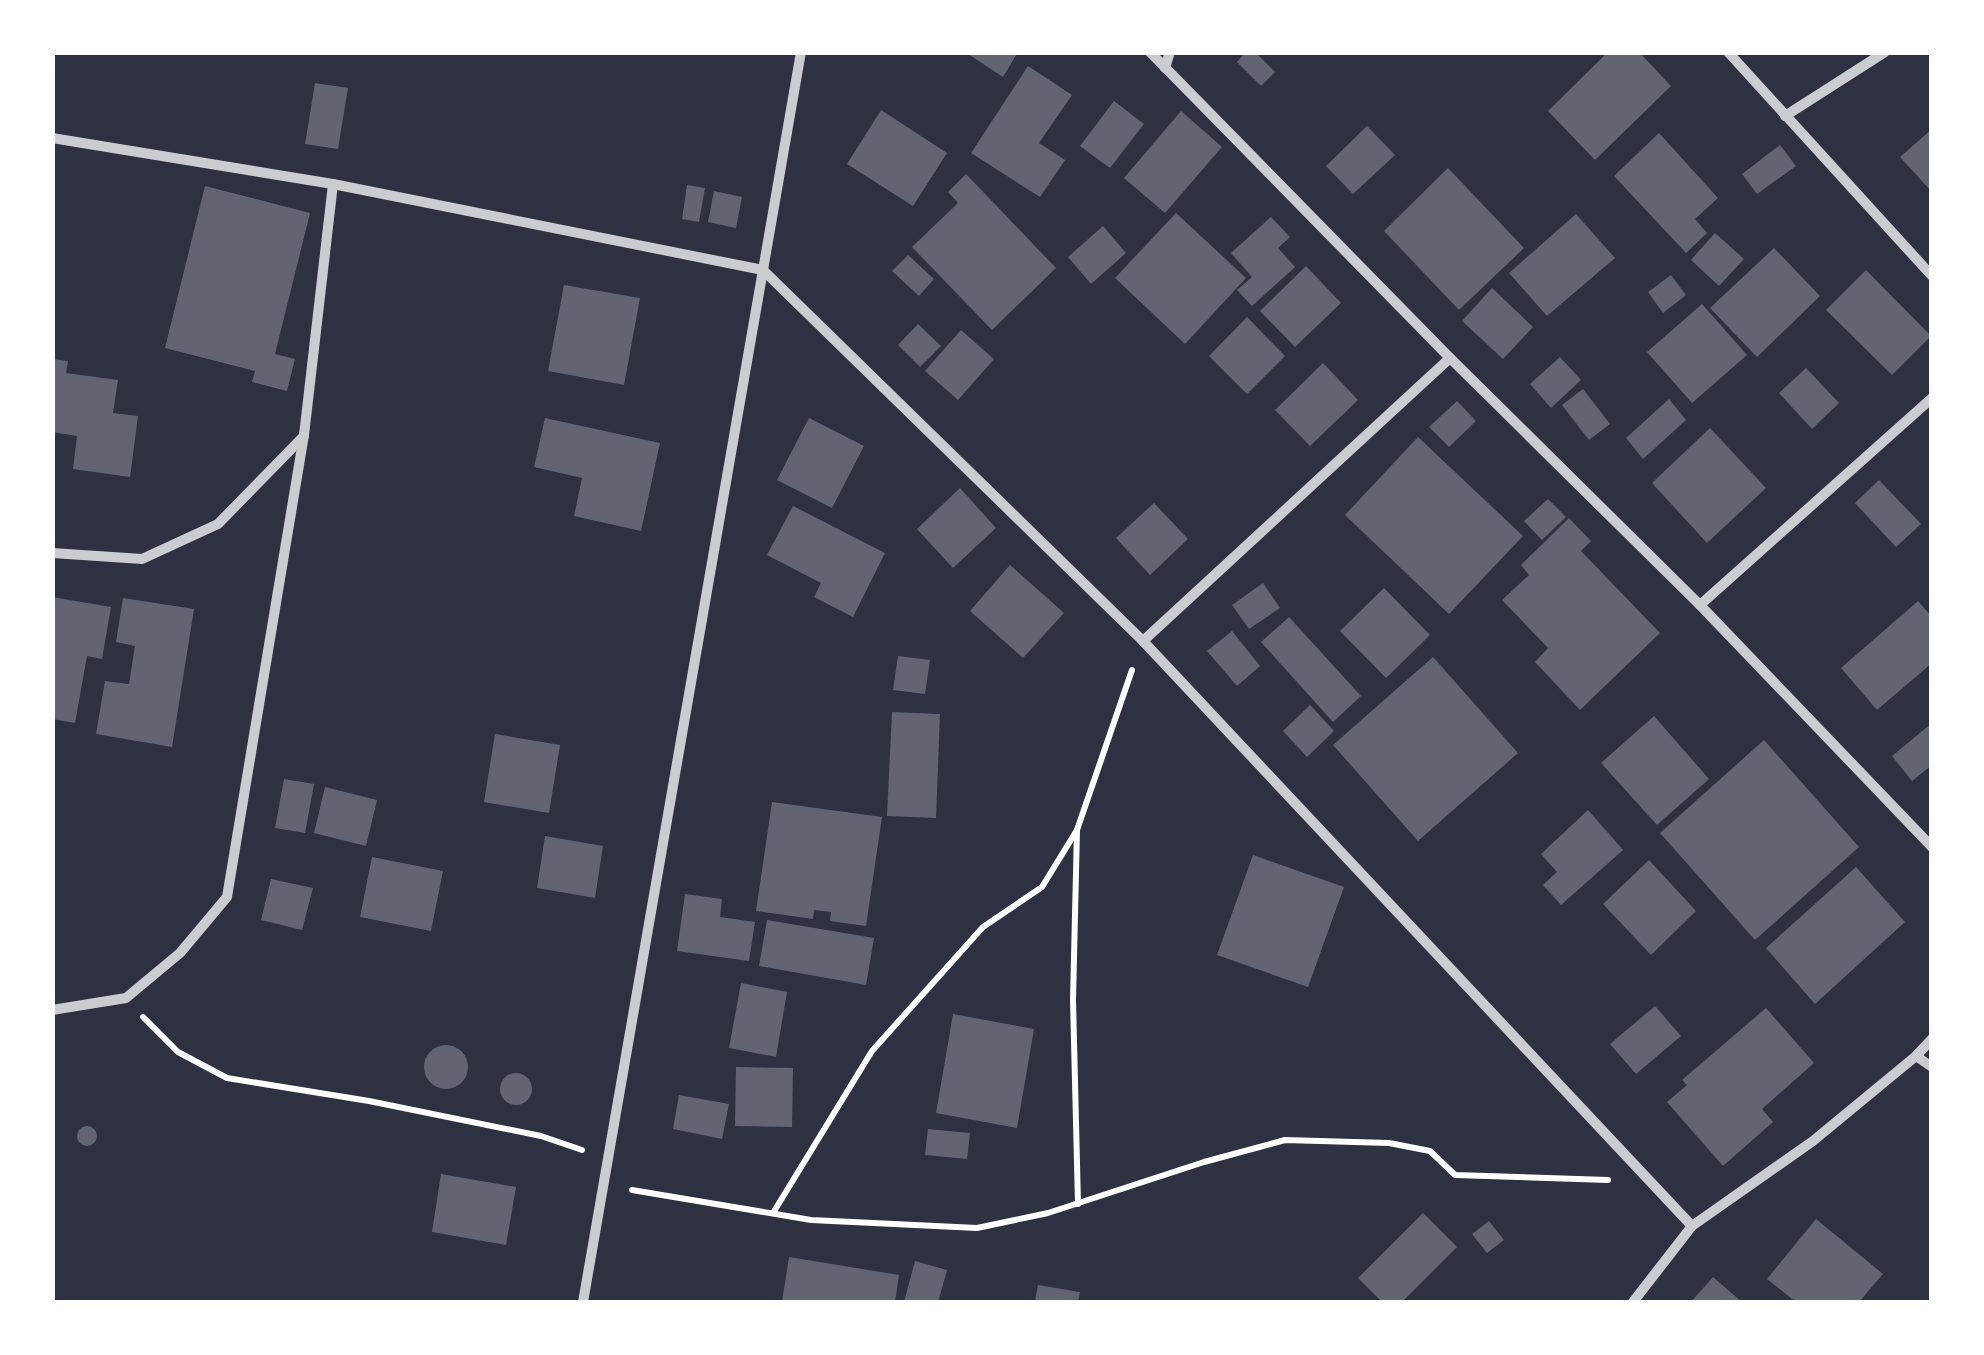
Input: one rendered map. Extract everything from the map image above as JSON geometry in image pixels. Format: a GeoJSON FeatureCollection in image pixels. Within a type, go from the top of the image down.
{"type":"FeatureCollection","features":[{"type":"Feature","properties":{"kind":"street"},"geometry":{"type":"LineString","coordinates":[[583,1302],[801,52]]}},
{"type":"Feature","properties":{"kind":"street"},"geometry":{"type":"LineString","coordinates":[[1150,52],[1450,358],[1700,605],[1932,847]]}},
{"type":"Feature","properties":{"kind":"street"},"geometry":{"type":"LineString","coordinates":[[1165,68],[1170,52]]}},
{"type":"Feature","properties":{"kind":"street"},"geometry":{"type":"LineString","coordinates":[[1728,52],[1932,276]]}},
{"type":"Feature","properties":{"kind":"street"},"geometry":{"type":"LineString","coordinates":[[1785,116],[1885,52]]}},
{"type":"Feature","properties":{"kind":"street"},"geometry":{"type":"LineString","coordinates":[[52,138],[333,184],[763,270],[1142,641],[1692,1226]]}},
{"type":"Feature","properties":{"kind":"street"},"geometry":{"type":"LineString","coordinates":[[52,1010],[126,998],[180,952],[228,897],[304,435],[333,184]]}},
{"type":"Feature","properties":{"kind":"street"},"geometry":{"type":"LineString","coordinates":[[1142,641],[1450,358]]}},
{"type":"Feature","properties":{"kind":"street"},"geometry":{"type":"LineString","coordinates":[[1700,605],[1932,398]]}},
{"type":"Feature","properties":{"kind":"street"},"geometry":{"type":"LineString","coordinates":[[52,553],[142,559],[218,524],[304,435]]}},
{"type":"Feature","properties":{"kind":"street"},"geometry":{"type":"LineString","coordinates":[[1633,1302],[1692,1226],[1813,1141],[1932,1039]]}},
{"type":"Feature","properties":{"kind":"street"},"geometry":{"type":"LineString","coordinates":[[1916,1056],[1932,1067]]}},
{"type":"Feature","properties":{"kind":"path"},"geometry":{"type":"LineString","coordinates":[[773,1214],[872,1051],[983,927],[1042,887],[1077,830],[1142,641]]}},
{"type":"Feature","properties":{"kind":"path"},"geometry":{"type":"LineString","coordinates":[[1077,830],[1072,1000],[1078,1204]]}},
{"type":"Feature","properties":{"kind":"path"},"geometry":{"type":"LineString","coordinates":[[126,998],[178,1052],[227,1078],[369,1100],[541,1136],[606,1158]]}},
{"type":"Feature","properties":{"kind":"path"},"geometry":{"type":"LineString","coordinates":[[602,1184],[810,1220],[977,1228],[1078,1204],[1285,1140],[1388,1143],[1430,1151],[1455,1176],[1650,1180]]}},
{"type":"Feature","properties":{"kind":"building"},"geometry":{"type":"Polygon","coordinates":[[[965,52],[1018,52],[1003,77],[965,52]]]}},
{"type":"Feature","properties":{"kind":"building"},"geometry":{"type":"Polygon","coordinates":[[[1246,52],[1255,52],[1275,72],[1261,86],[1237,62],[1246,52]]]}},
{"type":"Feature","properties":{"kind":"building"},"geometry":{"type":"Polygon","coordinates":[[[1608,52],[1639,52],[1671,86],[1595,160],[1548,111],[1608,52]]]}},
{"type":"Feature","properties":{"kind":"building"},"geometry":{"type":"Polygon","coordinates":[[[1028,66],[1072,95],[1039,143],[1065,160],[1040,197],[971,153],[1028,66]]]}},
{"type":"Feature","properties":{"kind":"building"},"geometry":{"type":"Polygon","coordinates":[[[315,83],[348,88],[338,149],[305,144],[315,83]]]}},
{"type":"Feature","properties":{"kind":"building"},"geometry":{"type":"Polygon","coordinates":[[[1114,101],[1144,124],[1110,168],[1080,146],[1114,101]]]}},
{"type":"Feature","properties":{"kind":"building"},"geometry":{"type":"Polygon","coordinates":[[[881,110],[947,153],[913,206],[847,164],[881,110]]]}},
{"type":"Feature","properties":{"kind":"building"},"geometry":{"type":"Polygon","coordinates":[[[1181,111],[1222,147],[1165,213],[1124,178],[1181,111]]]}},
{"type":"Feature","properties":{"kind":"building"},"geometry":{"type":"Polygon","coordinates":[[[1367,126],[1395,155],[1353,194],[1326,166],[1367,126]]]}},
{"type":"Feature","properties":{"kind":"building"},"geometry":{"type":"Polygon","coordinates":[[[1932,129],[1932,192],[1900,157],[1932,129]]]}},
{"type":"Feature","properties":{"kind":"building"},"geometry":{"type":"Polygon","coordinates":[[[1659,133],[1718,198],[1695,219],[1707,233],[1686,253],[1614,176],[1659,133]]]}},
{"type":"Feature","properties":{"kind":"building"},"geometry":{"type":"Polygon","coordinates":[[[1780,145],[1796,166],[1757,194],[1742,174],[1780,145]]]}},
{"type":"Feature","properties":{"kind":"building"},"geometry":{"type":"Polygon","coordinates":[[[1448,168],[1524,248],[1459,310],[1384,231],[1448,168]]]}},
{"type":"Feature","properties":{"kind":"building"},"geometry":{"type":"Polygon","coordinates":[[[966,174],[1056,268],[992,330],[912,247],[958,203],[948,192],[966,174]]]}},
{"type":"Feature","properties":{"kind":"building"},"geometry":{"type":"Polygon","coordinates":[[[687,185],[705,188],[699,222],[682,219],[687,185]]]}},
{"type":"Feature","properties":{"kind":"building"},"geometry":{"type":"Polygon","coordinates":[[[205,186],[310,213],[275,354],[295,359],[287,391],[252,382],[255,371],[165,348],[205,186]]]}},
{"type":"Feature","properties":{"kind":"building"},"geometry":{"type":"Polygon","coordinates":[[[714,191],[742,197],[736,228],[708,222],[714,191]]]}},
{"type":"Feature","properties":{"kind":"building"},"geometry":{"type":"Polygon","coordinates":[[[1176,213],[1246,278],[1185,344],[1115,278],[1176,213]]]}},
{"type":"Feature","properties":{"kind":"building"},"geometry":{"type":"Polygon","coordinates":[[[1576,214],[1615,258],[1547,316],[1509,273],[1576,214]]]}},
{"type":"Feature","properties":{"kind":"building"},"geometry":{"type":"Polygon","coordinates":[[[1271,217],[1290,237],[1278,248],[1295,267],[1252,306],[1237,290],[1252,277],[1231,253],[1271,217]]]}},
{"type":"Feature","properties":{"kind":"building"},"geometry":{"type":"Polygon","coordinates":[[[1103,226],[1126,253],[1091,284],[1068,257],[1103,226]]]}},
{"type":"Feature","properties":{"kind":"building"},"geometry":{"type":"Polygon","coordinates":[[[1715,233],[1744,259],[1719,286],[1691,260],[1715,233]]]}},
{"type":"Feature","properties":{"kind":"building"},"geometry":{"type":"Polygon","coordinates":[[[1774,248],[1820,296],[1757,357],[1710,308],[1774,248]]]}},
{"type":"Feature","properties":{"kind":"building"},"geometry":{"type":"Polygon","coordinates":[[[908,255],[934,279],[919,296],[892,271],[908,255]]]}},
{"type":"Feature","properties":{"kind":"building"},"geometry":{"type":"Polygon","coordinates":[[[1306,266],[1341,303],[1295,347],[1260,311],[1306,266]]]}},
{"type":"Feature","properties":{"kind":"building"},"geometry":{"type":"Polygon","coordinates":[[[1866,270],[1931,336],[1892,375],[1826,310],[1866,270]]]}},
{"type":"Feature","properties":{"kind":"building"},"geometry":{"type":"Polygon","coordinates":[[[1671,275],[1686,295],[1663,313],[1648,292],[1671,275]]]}},
{"type":"Feature","properties":{"kind":"building"},"geometry":{"type":"Polygon","coordinates":[[[564,285],[640,298],[624,385],[548,371],[564,285]]]}},
{"type":"Feature","properties":{"kind":"building"},"geometry":{"type":"Polygon","coordinates":[[[1492,288],[1533,327],[1503,359],[1462,321],[1492,288]]]}},
{"type":"Feature","properties":{"kind":"building"},"geometry":{"type":"Polygon","coordinates":[[[1702,304],[1747,355],[1692,403],[1647,352],[1702,304]]]}},
{"type":"Feature","properties":{"kind":"building"},"geometry":{"type":"Polygon","coordinates":[[[1247,317],[1285,356],[1247,394],[1209,356],[1247,317]]]}},
{"type":"Feature","properties":{"kind":"building"},"geometry":{"type":"Polygon","coordinates":[[[918,324],[941,346],[920,367],[898,345],[918,324]]]}},
{"type":"Feature","properties":{"kind":"building"},"geometry":{"type":"Polygon","coordinates":[[[961,330],[994,359],[958,400],[925,371],[961,330]]]}},
{"type":"Feature","properties":{"kind":"building"},"geometry":{"type":"Polygon","coordinates":[[[1560,357],[1581,380],[1551,408],[1530,384],[1560,357]]]}},
{"type":"Feature","properties":{"kind":"building"},"geometry":{"type":"Polygon","coordinates":[[[52,359],[68,361],[66,373],[118,380],[113,413],[138,416],[130,477],[73,469],[77,436],[52,432],[52,359]]]}},
{"type":"Feature","properties":{"kind":"building"},"geometry":{"type":"Polygon","coordinates":[[[1323,363],[1358,400],[1310,446],[1275,410],[1323,363]]]}},
{"type":"Feature","properties":{"kind":"building"},"geometry":{"type":"Polygon","coordinates":[[[1806,368],[1839,403],[1812,429],[1779,393],[1806,368]]]}},
{"type":"Feature","properties":{"kind":"building"},"geometry":{"type":"Polygon","coordinates":[[[1583,389],[1610,424],[1589,440],[1562,405],[1583,389]]]}},
{"type":"Feature","properties":{"kind":"building"},"geometry":{"type":"Polygon","coordinates":[[[1669,399],[1686,420],[1643,459],[1626,438],[1669,399]]]}},
{"type":"Feature","properties":{"kind":"building"},"geometry":{"type":"Polygon","coordinates":[[[1457,401],[1476,421],[1449,447],[1429,427],[1457,401]]]}},
{"type":"Feature","properties":{"kind":"building"},"geometry":{"type":"Polygon","coordinates":[[[545,418],[660,443],[641,531],[574,516],[582,478],[534,467],[545,418]]]}},
{"type":"Feature","properties":{"kind":"building"},"geometry":{"type":"Polygon","coordinates":[[[809,418],[864,446],[832,508],[777,480],[809,418]]]}},
{"type":"Feature","properties":{"kind":"building"},"geometry":{"type":"Polygon","coordinates":[[[1710,428],[1766,488],[1707,543],[1652,483],[1710,428]]]}},
{"type":"Feature","properties":{"kind":"building"},"geometry":{"type":"Polygon","coordinates":[[[1418,437],[1523,536],[1449,614],[1345,515],[1418,437]]]}},
{"type":"Feature","properties":{"kind":"building"},"geometry":{"type":"Polygon","coordinates":[[[1879,480],[1921,524],[1896,547],[1855,503],[1879,480]]]}},
{"type":"Feature","properties":{"kind":"building"},"geometry":{"type":"Polygon","coordinates":[[[960,488],[996,528],[953,568],[917,529],[960,488]]]}},
{"type":"Feature","properties":{"kind":"building"},"geometry":{"type":"Polygon","coordinates":[[[1548,499],[1566,517],[1542,540],[1524,521],[1548,499]]]}},
{"type":"Feature","properties":{"kind":"building"},"geometry":{"type":"Polygon","coordinates":[[[1154,503],[1188,539],[1150,575],[1116,538],[1154,503]]]}},
{"type":"Feature","properties":{"kind":"building"},"geometry":{"type":"Polygon","coordinates":[[[793,506],[885,553],[853,617],[814,597],[821,583],[767,555],[793,506]]]}},
{"type":"Feature","properties":{"kind":"building"},"geometry":{"type":"Polygon","coordinates":[[[1569,518],[1591,541],[1581,551],[1660,633],[1580,710],[1535,662],[1548,648],[1502,600],[1529,575],[1521,565],[1569,518]]]}},
{"type":"Feature","properties":{"kind":"building"},"geometry":{"type":"Polygon","coordinates":[[[1010,565],[1064,613],[1023,658],[970,611],[1010,565]]]}},
{"type":"Feature","properties":{"kind":"building"},"geometry":{"type":"Polygon","coordinates":[[[1263,583],[1280,608],[1249,629],[1232,605],[1263,583]]]}},
{"type":"Feature","properties":{"kind":"building"},"geometry":{"type":"Polygon","coordinates":[[[1384,588],[1430,635],[1386,678],[1340,631],[1384,588]]]}},
{"type":"Feature","properties":{"kind":"building"},"geometry":{"type":"Polygon","coordinates":[[[52,597],[111,607],[102,659],[87,656],[75,723],[52,719],[52,597]]]}},
{"type":"Feature","properties":{"kind":"building"},"geometry":{"type":"Polygon","coordinates":[[[123,598],[194,609],[172,747],[96,734],[105,681],[129,684],[135,646],[116,642],[123,598]]]}},
{"type":"Feature","properties":{"kind":"building"},"geometry":{"type":"Polygon","coordinates":[[[1918,601],[1932,617],[1932,663],[1877,710],[1841,668],[1918,601]]]}},
{"type":"Feature","properties":{"kind":"building"},"geometry":{"type":"Polygon","coordinates":[[[1289,617],[1361,696],[1333,722],[1261,642],[1289,617]]]}},
{"type":"Feature","properties":{"kind":"building"},"geometry":{"type":"Polygon","coordinates":[[[1232,631],[1260,666],[1237,686],[1207,651],[1232,631]]]}},
{"type":"Feature","properties":{"kind":"building"},"geometry":{"type":"Polygon","coordinates":[[[898,656],[930,660],[925,694],[893,690],[898,656]]]}},
{"type":"Feature","properties":{"kind":"building"},"geometry":{"type":"Polygon","coordinates":[[[1433,657],[1518,753],[1418,841],[1333,745],[1433,657]]]}},
{"type":"Feature","properties":{"kind":"building"},"geometry":{"type":"Polygon","coordinates":[[[1310,705],[1334,731],[1307,757],[1283,731],[1310,705]]]}},
{"type":"Feature","properties":{"kind":"building"},"geometry":{"type":"Polygon","coordinates":[[[892,712],[940,714],[936,818],[887,816],[892,712]]]}},
{"type":"Feature","properties":{"kind":"building"},"geometry":{"type":"Polygon","coordinates":[[[1654,716],[1709,779],[1657,825],[1601,763],[1654,716]]]}},
{"type":"Feature","properties":{"kind":"building"},"geometry":{"type":"Polygon","coordinates":[[[1932,723],[1932,765],[1912,781],[1892,756],[1932,723]]]}},
{"type":"Feature","properties":{"kind":"building"},"geometry":{"type":"Polygon","coordinates":[[[495,734],[560,745],[549,813],[484,802],[495,734]]]}},
{"type":"Feature","properties":{"kind":"building"},"geometry":{"type":"Polygon","coordinates":[[[1764,740],[1859,847],[1755,940],[1660,833],[1764,740]]]}},
{"type":"Feature","properties":{"kind":"building"},"geometry":{"type":"Polygon","coordinates":[[[284,779],[314,784],[305,833],[275,828],[284,779]]]}},
{"type":"Feature","properties":{"kind":"building"},"geometry":{"type":"Polygon","coordinates":[[[325,787],[377,800],[366,846],[314,833],[325,787]]]}},
{"type":"Feature","properties":{"kind":"building"},"geometry":{"type":"Polygon","coordinates":[[[772,802],[882,817],[866,926],[830,921],[831,912],[814,910],[813,919],[756,911],[772,802]]]}},
{"type":"Feature","properties":{"kind":"building"},"geometry":{"type":"Polygon","coordinates":[[[1588,810],[1623,850],[1561,905],[1543,885],[1557,872],[1541,854],[1588,810]]]}},
{"type":"Feature","properties":{"kind":"building"},"geometry":{"type":"Polygon","coordinates":[[[545,836],[603,846],[595,898],[537,888],[545,836]]]}},
{"type":"Feature","properties":{"kind":"building"},"geometry":{"type":"Polygon","coordinates":[[[1253,855],[1344,887],[1308,987],[1217,955],[1253,855]]]}},
{"type":"Feature","properties":{"kind":"building"},"geometry":{"type":"Polygon","coordinates":[[[372,857],[443,871],[431,931],[360,917],[372,857]]]}},
{"type":"Feature","properties":{"kind":"building"},"geometry":{"type":"Polygon","coordinates":[[[1649,860],[1696,911],[1651,955],[1603,904],[1649,860]]]}},
{"type":"Feature","properties":{"kind":"building"},"geometry":{"type":"Polygon","coordinates":[[[1856,867],[1905,922],[1815,1004],[1766,948],[1856,867]]]}},
{"type":"Feature","properties":{"kind":"building"},"geometry":{"type":"Polygon","coordinates":[[[271,879],[313,888],[302,930],[261,920],[271,879]]]}},
{"type":"Feature","properties":{"kind":"building"},"geometry":{"type":"Polygon","coordinates":[[[685,894],[722,899],[720,917],[755,922],[749,961],[677,951],[685,894]]]}},
{"type":"Feature","properties":{"kind":"building"},"geometry":{"type":"Polygon","coordinates":[[[767,920],[874,938],[866,985],[759,966],[767,920]]]}},
{"type":"Feature","properties":{"kind":"building"},"geometry":{"type":"Polygon","coordinates":[[[741,983],[787,992],[776,1057],[729,1048],[741,983]]]}},
{"type":"Feature","properties":{"kind":"building"},"geometry":{"type":"Polygon","coordinates":[[[1655,1006],[1681,1036],[1636,1074],[1610,1044],[1655,1006]]]}},
{"type":"Feature","properties":{"kind":"building"},"geometry":{"type":"Polygon","coordinates":[[[1766,1008],[1814,1063],[1762,1109],[1773,1122],[1723,1166],[1667,1102],[1687,1085],[1682,1080],[1766,1008]]]}},
{"type":"Feature","properties":{"kind":"building"},"geometry":{"type":"Polygon","coordinates":[[[953,1014],[1034,1029],[1017,1128],[936,1113],[953,1014]]]}},
{"type":"Feature","properties":{"kind":"building"},"geometry":{"type":"Polygon","coordinates":[[[446,1045],[462,1051],[468,1067],[462,1083],[446,1089],[430,1083],[424,1067],[430,1051],[446,1045]]]}},
{"type":"Feature","properties":{"kind":"building"},"geometry":{"type":"Polygon","coordinates":[[[736,1067],[793,1068],[792,1127],[735,1126],[736,1067]]]}},
{"type":"Feature","properties":{"kind":"building"},"geometry":{"type":"Polygon","coordinates":[[[516,1073],[527,1078],[532,1089],[527,1100],[516,1105],[505,1100],[500,1089],[505,1078],[516,1073]]]}},
{"type":"Feature","properties":{"kind":"building"},"geometry":{"type":"Polygon","coordinates":[[[679,1095],[729,1104],[722,1139],[673,1129],[679,1095]]]}},
{"type":"Feature","properties":{"kind":"building"},"geometry":{"type":"Polygon","coordinates":[[[83,1126],[91,1126],[97,1136],[91,1146],[83,1146],[77,1140],[77,1132],[83,1126]]]}},
{"type":"Feature","properties":{"kind":"building"},"geometry":{"type":"Polygon","coordinates":[[[928,1129],[970,1133],[967,1159],[925,1155],[928,1129]]]}},
{"type":"Feature","properties":{"kind":"building"},"geometry":{"type":"Polygon","coordinates":[[[441,1174],[516,1187],[506,1245],[432,1232],[441,1174]]]}},
{"type":"Feature","properties":{"kind":"building"},"geometry":{"type":"Polygon","coordinates":[[[1423,1213],[1457,1247],[1402,1302],[1382,1302],[1358,1278],[1423,1213]]]}},
{"type":"Feature","properties":{"kind":"building"},"geometry":{"type":"Polygon","coordinates":[[[1816,1219],[1883,1274],[1859,1302],[1796,1302],[1767,1279],[1816,1219]]]}},
{"type":"Feature","properties":{"kind":"building"},"geometry":{"type":"Polygon","coordinates":[[[1489,1221],[1504,1240],[1487,1253],[1472,1234],[1489,1221]]]}},
{"type":"Feature","properties":{"kind":"building"},"geometry":{"type":"Polygon","coordinates":[[[789,1257],[899,1275],[895,1302],[782,1302],[789,1257]]]}},
{"type":"Feature","properties":{"kind":"building"},"geometry":{"type":"Polygon","coordinates":[[[915,1261],[947,1270],[938,1302],[904,1302],[915,1261]]]}},
{"type":"Feature","properties":{"kind":"building"},"geometry":{"type":"Polygon","coordinates":[[[1713,1277],[1742,1302],[1691,1302],[1713,1277]]]}},
{"type":"Feature","properties":{"kind":"building"},"geometry":{"type":"Polygon","coordinates":[[[1038,1285],[1080,1292],[1078,1302],[1035,1302],[1038,1285]]]}}]}
